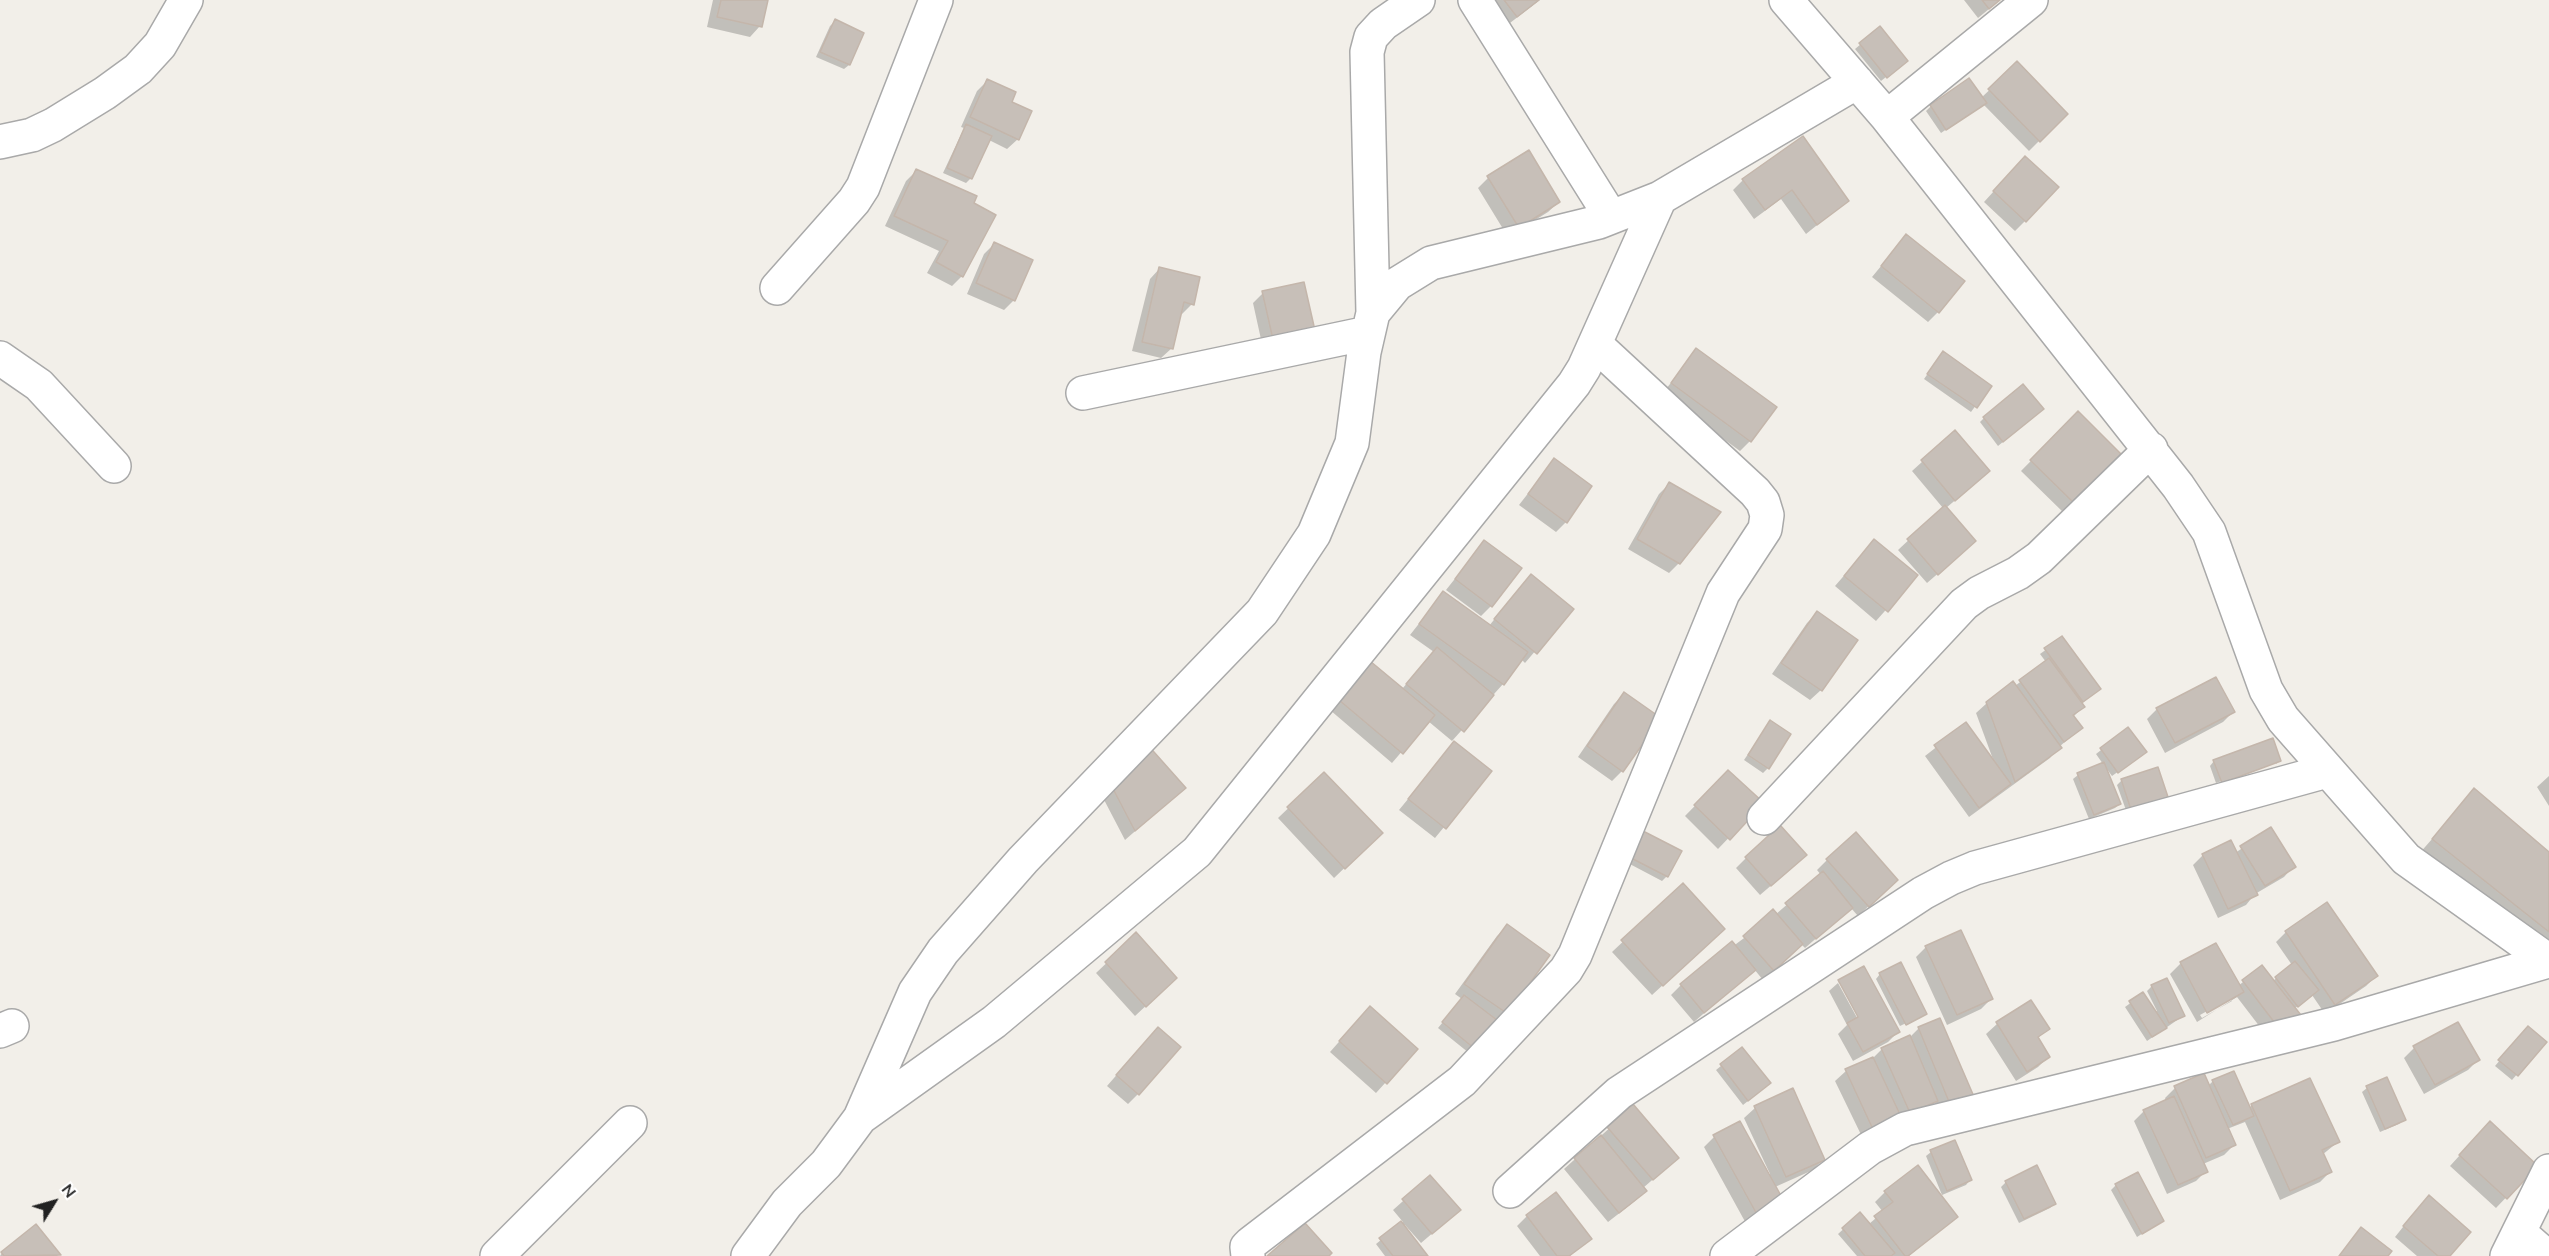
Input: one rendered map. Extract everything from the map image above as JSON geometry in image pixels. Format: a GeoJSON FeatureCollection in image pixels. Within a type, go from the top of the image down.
{"type":"FeatureCollection","features":[{"type":"Feature","properties":{"kind":"street"},"geometry":{"type":"LineString","coordinates":[[0,142],[32,135],[53,125],[105,93],[138,69],[160,45],[186,0]]}},
{"type":"Feature","properties":{"kind":"street"},"geometry":{"type":"LineString","coordinates":[[777,288],[854,201],[863,187],[936,0]]}},
{"type":"Feature","properties":{"kind":"street"},"geometry":{"type":"LineString","coordinates":[[748,1256],[787,1203],[826,1164],[860,1118],[915,992],[943,951],[1023,860],[1262,612],[1314,534],[1352,443],[1371,323],[1367,52],[1371,37],[1383,24],[1418,0]]}},
{"type":"Feature","properties":{"kind":"street"},"geometry":{"type":"LineString","coordinates":[[1475,0],[1611,217]]}},
{"type":"Feature","properties":{"kind":"street"},"geometry":{"type":"LineString","coordinates":[[1786,0],[1887,117],[2151,449],[2210,532],[2266,690],[2283,719],[2406,859],[2549,961]]}},
{"type":"Feature","properties":{"kind":"street"},"geometry":{"type":"LineString","coordinates":[[1887,117],[2031,0]]}},
{"type":"Feature","properties":{"kind":"street"},"geometry":{"type":"LineString","coordinates":[[1083,393],[1371,323],[1397,284],[1431,263],[1611,217],[1660,198],[1857,82]]}},
{"type":"Feature","properties":{"kind":"street"},"geometry":{"type":"LineString","coordinates":[[860,1118],[994,1022],[1197,852],[1574,384],[1595,344],[1660,198]]}},
{"type":"Feature","properties":{"kind":"street"},"geometry":{"type":"LineString","coordinates":[[1248,1256],[1247,1247],[1251,1243],[1451,1090],[1566,970],[1575,955],[1723,593],[1765,529],[1767,515],[1763,502],[1755,492],[1595,344]]}},
{"type":"Feature","properties":{"kind":"street"},"geometry":{"type":"LineString","coordinates":[[0,357],[39,385],[114,466]]}},
{"type":"Feature","properties":{"kind":"street"},"geometry":{"type":"LineString","coordinates":[[1764,818],[1964,604],[1979,593],[2018,573],[2039,558],[2151,449]]}},
{"type":"Feature","properties":{"kind":"street"},"geometry":{"type":"LineString","coordinates":[[1510,1191],[1619,1093],[1913,900],[1951,878],[1975,868],[2327,771]]}},
{"type":"Feature","properties":{"kind":"street"},"geometry":{"type":"LineString","coordinates":[[1726,1256],[1870,1148],[1905,1130],[2334,1024],[2549,961]]}},
{"type":"Feature","properties":{"kind":"street"},"geometry":{"type":"LineString","coordinates":[[497,1256],[630,1123]]}},
{"type":"Feature","properties":{"kind":"street"},"geometry":{"type":"LineString","coordinates":[[2546,1256],[2513,1244],[2549,1171]]}},
{"type":"Feature","properties":{"kind":"building"},"geometry":{"type":"Polygon","coordinates":[[[721,0],[768,0],[762,27],[717,17],[721,0]]]}},
{"type":"Feature","properties":{"kind":"building"},"geometry":{"type":"Polygon","coordinates":[[[1504,0],[1539,0],[1517,17],[1504,0]]]}},
{"type":"Feature","properties":{"kind":"building"},"geometry":{"type":"Polygon","coordinates":[[[1982,0],[2000,0],[1989,9],[1982,0]]]}},
{"type":"Feature","properties":{"kind":"building"},"geometry":{"type":"Polygon","coordinates":[[[835,19],[864,33],[850,65],[820,52],[835,19]]]}},
{"type":"Feature","properties":{"kind":"building"},"geometry":{"type":"Polygon","coordinates":[[[1880,26],[1908,61],[1887,78],[1859,43],[1880,26]]]}},
{"type":"Feature","properties":{"kind":"building"},"geometry":{"type":"Polygon","coordinates":[[[2017,61],[2068,114],[2040,142],[1988,89],[2017,61]]]}},
{"type":"Feature","properties":{"kind":"building"},"geometry":{"type":"Polygon","coordinates":[[[1969,78],[1987,103],[1946,130],[1930,105],[1969,78]]]}},
{"type":"Feature","properties":{"kind":"building"},"geometry":{"type":"Polygon","coordinates":[[[987,79],[1016,92],[1012,102],[1032,111],[1019,140],[970,117],[987,79]]]}},
{"type":"Feature","properties":{"kind":"building"},"geometry":{"type":"Polygon","coordinates":[[[966,124],[992,136],[972,179],[947,168],[966,124]]]}},
{"type":"Feature","properties":{"kind":"building"},"geometry":{"type":"Polygon","coordinates":[[[1803,136],[1849,201],[1817,225],[1792,190],[1765,210],[1742,179],[1803,136]]]}},
{"type":"Feature","properties":{"kind":"building"},"geometry":{"type":"Polygon","coordinates":[[[1529,150],[1560,202],[1519,228],[1487,176],[1529,150]]]}},
{"type":"Feature","properties":{"kind":"building"},"geometry":{"type":"Polygon","coordinates":[[[2025,156],[2059,187],[2026,222],[1993,191],[2025,156]]]}},
{"type":"Feature","properties":{"kind":"building"},"geometry":{"type":"Polygon","coordinates":[[[916,169],[977,196],[974,203],[996,215],[963,277],[936,262],[948,241],[894,216],[916,169]]]}},
{"type":"Feature","properties":{"kind":"building"},"geometry":{"type":"Polygon","coordinates":[[[1906,234],[1965,281],[1939,313],[1881,266],[1906,234]]]}},
{"type":"Feature","properties":{"kind":"building"},"geometry":{"type":"Polygon","coordinates":[[[994,242],[1033,260],[1015,301],[976,283],[994,242]]]}},
{"type":"Feature","properties":{"kind":"building"},"geometry":{"type":"Polygon","coordinates":[[[1159,267],[1200,277],[1194,305],[1184,302],[1173,349],[1142,342],[1159,267]]]}},
{"type":"Feature","properties":{"kind":"building"},"geometry":{"type":"Polygon","coordinates":[[[1304,282],[1316,335],[1274,344],[1262,291],[1304,282]]]}},
{"type":"Feature","properties":{"kind":"building"},"geometry":{"type":"Polygon","coordinates":[[[1696,348],[1777,407],[1751,442],[1671,383],[1696,348]]]}},
{"type":"Feature","properties":{"kind":"building"},"geometry":{"type":"Polygon","coordinates":[[[1943,351],[1992,386],[1977,408],[1927,374],[1943,351]]]}},
{"type":"Feature","properties":{"kind":"building"},"geometry":{"type":"Polygon","coordinates":[[[2023,384],[2044,409],[2003,442],[1983,417],[2023,384]]]}},
{"type":"Feature","properties":{"kind":"building"},"geometry":{"type":"Polygon","coordinates":[[[2078,411],[2125,458],[2077,506],[2030,460],[2078,411]]]}},
{"type":"Feature","properties":{"kind":"building"},"geometry":{"type":"Polygon","coordinates":[[[1955,430],[1990,471],[1955,501],[1921,460],[1955,430]]]}},
{"type":"Feature","properties":{"kind":"building"},"geometry":{"type":"Polygon","coordinates":[[[1554,458],[1592,486],[1567,523],[1528,494],[1554,458]]]}},
{"type":"Feature","properties":{"kind":"building"},"geometry":{"type":"Polygon","coordinates":[[[1669,482],[1721,512],[1680,564],[1637,539],[1669,482]]]}},
{"type":"Feature","properties":{"kind":"building"},"geometry":{"type":"Polygon","coordinates":[[[1945,505],[1976,541],[1938,575],[1907,539],[1945,505]]]}},
{"type":"Feature","properties":{"kind":"building"},"geometry":{"type":"Polygon","coordinates":[[[1874,539],[1918,575],[1888,612],[1844,576],[1874,539]]]}},
{"type":"Feature","properties":{"kind":"building"},"geometry":{"type":"Polygon","coordinates":[[[1484,540],[1522,568],[1492,607],[1455,579],[1484,540]]]}},
{"type":"Feature","properties":{"kind":"building"},"geometry":{"type":"Polygon","coordinates":[[[1531,574],[1574,609],[1537,654],[1494,619],[1531,574]]]}},
{"type":"Feature","properties":{"kind":"building"},"geometry":{"type":"Polygon","coordinates":[[[1443,591],[1528,652],[1504,685],[1419,624],[1443,591]]]}},
{"type":"Feature","properties":{"kind":"building"},"geometry":{"type":"Polygon","coordinates":[[[1817,611],[1858,640],[1822,691],[1781,663],[1817,611]]]}},
{"type":"Feature","properties":{"kind":"building"},"geometry":{"type":"Polygon","coordinates":[[[2062,636],[2101,689],[2083,702],[2044,648],[2062,636]]]}},
{"type":"Feature","properties":{"kind":"building"},"geometry":{"type":"Polygon","coordinates":[[[1437,647],[1494,695],[1464,732],[1406,684],[1437,647]]]}},
{"type":"Feature","properties":{"kind":"building"},"geometry":{"type":"Polygon","coordinates":[[[2049,658],[2085,707],[2073,715],[2083,728],[2064,742],[2019,680],[2049,658]]]}},
{"type":"Feature","properties":{"kind":"building"},"geometry":{"type":"Polygon","coordinates":[[[1370,661],[1435,715],[1403,754],[1339,700],[1370,661]]]}},
{"type":"Feature","properties":{"kind":"building"},"geometry":{"type":"Polygon","coordinates":[[[2216,677],[2235,712],[2175,743],[2156,708],[2216,677]]]}},
{"type":"Feature","properties":{"kind":"building"},"geometry":{"type":"Polygon","coordinates":[[[2013,681],[2062,748],[2015,782],[1986,702],[2013,681]]]}},
{"type":"Feature","properties":{"kind":"building"},"geometry":{"type":"Polygon","coordinates":[[[1624,692],[1661,718],[1623,772],[1587,746],[1624,692]]]}},
{"type":"Feature","properties":{"kind":"building"},"geometry":{"type":"Polygon","coordinates":[[[1770,720],[1791,734],[1769,769],[1748,755],[1770,720]]]}},
{"type":"Feature","properties":{"kind":"building"},"geometry":{"type":"Polygon","coordinates":[[[1966,722],[2011,784],[1979,808],[1934,745],[1966,722]]]}},
{"type":"Feature","properties":{"kind":"building"},"geometry":{"type":"Polygon","coordinates":[[[2128,727],[2147,752],[2118,773],[2100,748],[2128,727]]]}},
{"type":"Feature","properties":{"kind":"building"},"geometry":{"type":"Polygon","coordinates":[[[2273,738],[2281,761],[2222,783],[2213,760],[2273,738]]]}},
{"type":"Feature","properties":{"kind":"building"},"geometry":{"type":"Polygon","coordinates":[[[1454,741],[1492,771],[1446,829],[1408,799],[1454,741]]]}},
{"type":"Feature","properties":{"kind":"building"},"geometry":{"type":"Polygon","coordinates":[[[1146,743],[1186,788],[1135,831],[1110,783],[1146,743]]]}},
{"type":"Feature","properties":{"kind":"building"},"geometry":{"type":"Polygon","coordinates":[[[2104,762],[2121,804],[2094,815],[2077,773],[2104,762]]]}},
{"type":"Feature","properties":{"kind":"building"},"geometry":{"type":"Polygon","coordinates":[[[2158,767],[2168,797],[2131,810],[2121,779],[2158,767]]]}},
{"type":"Feature","properties":{"kind":"building"},"geometry":{"type":"Polygon","coordinates":[[[1728,770],[1764,803],[1730,840],[1694,805],[1728,770]]]}},
{"type":"Feature","properties":{"kind":"building"},"geometry":{"type":"Polygon","coordinates":[[[1324,772],[1383,833],[1345,869],[1287,807],[1324,772]]]}},
{"type":"Feature","properties":{"kind":"building"},"geometry":{"type":"Polygon","coordinates":[[[2474,788],[2549,852],[2549,932],[2432,839],[2474,788]]]}},
{"type":"Feature","properties":{"kind":"building"},"geometry":{"type":"Polygon","coordinates":[[[1780,825],[1807,855],[1771,886],[1745,857],[1780,825]]]}},
{"type":"Feature","properties":{"kind":"building"},"geometry":{"type":"Polygon","coordinates":[[[2271,827],[2296,867],[2265,886],[2240,846],[2271,827]]]}},
{"type":"Feature","properties":{"kind":"building"},"geometry":{"type":"Polygon","coordinates":[[[1643,831],[1682,851],[1668,877],[1629,857],[1643,831]]]}},
{"type":"Feature","properties":{"kind":"building"},"geometry":{"type":"Polygon","coordinates":[[[1856,832],[1898,880],[1869,907],[1826,859],[1856,832]]]}},
{"type":"Feature","properties":{"kind":"building"},"geometry":{"type":"Polygon","coordinates":[[[2231,840],[2258,895],[2228,909],[2202,854],[2231,840]]]}},
{"type":"Feature","properties":{"kind":"building"},"geometry":{"type":"Polygon","coordinates":[[[1823,871],[1853,908],[1816,939],[1785,903],[1823,871]]]}},
{"type":"Feature","properties":{"kind":"building"},"geometry":{"type":"Polygon","coordinates":[[[1683,883],[1725,929],[1663,986],[1621,940],[1683,883]]]}},
{"type":"Feature","properties":{"kind":"building"},"geometry":{"type":"Polygon","coordinates":[[[2327,902],[2378,976],[2335,1005],[2285,931],[2327,902]]]}},
{"type":"Feature","properties":{"kind":"building"},"geometry":{"type":"Polygon","coordinates":[[[1773,909],[1803,944],[1774,971],[1743,936],[1773,909]]]}},
{"type":"Feature","properties":{"kind":"building"},"geometry":{"type":"Polygon","coordinates":[[[1507,924],[1550,955],[1508,1014],[1464,984],[1507,924]]]}},
{"type":"Feature","properties":{"kind":"building"},"geometry":{"type":"Polygon","coordinates":[[[1961,930],[1993,999],[1957,1015],[1925,946],[1961,930]]]}},
{"type":"Feature","properties":{"kind":"building"},"geometry":{"type":"Polygon","coordinates":[[[1136,932],[1177,978],[1146,1007],[1105,962],[1136,932]]]}},
{"type":"Feature","properties":{"kind":"building"},"geometry":{"type":"Polygon","coordinates":[[[1732,941],[1756,970],[1704,1013],[1680,984],[1732,941]]]}},
{"type":"Feature","properties":{"kind":"building"},"geometry":{"type":"Polygon","coordinates":[[[2216,943],[2244,992],[2207,1013],[2180,962],[2216,943]]]}},
{"type":"Feature","properties":{"kind":"building"},"geometry":{"type":"Polygon","coordinates":[[[2295,961],[2319,990],[2298,1007],[2275,977],[2295,961]]]}},
{"type":"Feature","properties":{"kind":"building"},"geometry":{"type":"Polygon","coordinates":[[[1901,962],[1927,1014],[1906,1025],[1879,973],[1901,962]]]}},
{"type":"Feature","properties":{"kind":"building"},"geometry":{"type":"Polygon","coordinates":[[[2262,965],[2304,1019],[2284,1035],[2242,980],[2262,965]]]}},
{"type":"Feature","properties":{"kind":"building"},"geometry":{"type":"Polygon","coordinates":[[[1864,966],[1900,1032],[1863,1052],[1847,1023],[1858,1017],[1838,980],[1864,966]]]}},
{"type":"Feature","properties":{"kind":"building"},"geometry":{"type":"Polygon","coordinates":[[[2167,978],[2185,1016],[2169,1023],[2151,985],[2167,978]]]}},
{"type":"Feature","properties":{"kind":"building"},"geometry":{"type":"Polygon","coordinates":[[[2143,992],[2167,1028],[2152,1037],[2129,1001],[2143,992]]]}},
{"type":"Feature","properties":{"kind":"building"},"geometry":{"type":"Polygon","coordinates":[[[1464,995],[1497,1020],[1475,1049],[1442,1022],[1464,995]]]}},
{"type":"Feature","properties":{"kind":"building"},"geometry":{"type":"Polygon","coordinates":[[[2031,1000],[2050,1029],[2038,1037],[2050,1057],[2027,1072],[1996,1022],[2031,1000]]]}},
{"type":"Feature","properties":{"kind":"building"},"geometry":{"type":"Polygon","coordinates":[[[1370,1006],[1418,1049],[1387,1084],[1339,1041],[1370,1006]]]}},
{"type":"Feature","properties":{"kind":"building"},"geometry":{"type":"Polygon","coordinates":[[[1940,1018],[1975,1099],[1952,1109],[1918,1027],[1940,1018]]]}},
{"type":"Feature","properties":{"kind":"building"},"geometry":{"type":"Polygon","coordinates":[[[2458,1022],[2480,1060],[2435,1085],[2413,1046],[2458,1022]]]}},
{"type":"Feature","properties":{"kind":"building"},"geometry":{"type":"Polygon","coordinates":[[[2528,1026],[2547,1042],[2518,1076],[2498,1060],[2528,1026]]]}},
{"type":"Feature","properties":{"kind":"building"},"geometry":{"type":"Polygon","coordinates":[[[1158,1027],[1181,1047],[1139,1095],[1116,1075],[1158,1027]]]}},
{"type":"Feature","properties":{"kind":"building"},"geometry":{"type":"Polygon","coordinates":[[[1910,1035],[1938,1101],[1910,1113],[1881,1048],[1910,1035]]]}},
{"type":"Feature","properties":{"kind":"building"},"geometry":{"type":"Polygon","coordinates":[[[1742,1047],[1771,1083],[1748,1101],[1720,1064],[1742,1047]]]}},
{"type":"Feature","properties":{"kind":"building"},"geometry":{"type":"Polygon","coordinates":[[[1873,1057],[1905,1125],[1877,1138],[1845,1069],[1873,1057]]]}},
{"type":"Feature","properties":{"kind":"building"},"geometry":{"type":"Polygon","coordinates":[[[2234,1071],[2254,1116],[2233,1125],[2212,1080],[2234,1071]]]}},
{"type":"Feature","properties":{"kind":"building"},"geometry":{"type":"Polygon","coordinates":[[[2204,1073],[2236,1145],[2206,1158],[2174,1086],[2204,1073]]]}},
{"type":"Feature","properties":{"kind":"building"},"geometry":{"type":"Polygon","coordinates":[[[2387,1077],[2406,1120],[2385,1129],[2366,1086],[2387,1077]]]}},
{"type":"Feature","properties":{"kind":"building"},"geometry":{"type":"Polygon","coordinates":[[[2310,1078],[2340,1142],[2322,1150],[2332,1172],[2290,1191],[2251,1104],[2310,1078]]]}},
{"type":"Feature","properties":{"kind":"building"},"geometry":{"type":"Polygon","coordinates":[[[1793,1088],[1825,1160],[1786,1177],[1754,1106],[1793,1088]]]}},
{"type":"Feature","properties":{"kind":"building"},"geometry":{"type":"Polygon","coordinates":[[[2174,1096],[2208,1172],[2178,1185],[2143,1110],[2174,1096]]]}},
{"type":"Feature","properties":{"kind":"building"},"geometry":{"type":"Polygon","coordinates":[[[1633,1104],[1679,1158],[1653,1180],[1607,1127],[1633,1104]]]}},
{"type":"Feature","properties":{"kind":"building"},"geometry":{"type":"Polygon","coordinates":[[[1740,1121],[1785,1203],[1759,1218],[1713,1135],[1740,1121]]]}},
{"type":"Feature","properties":{"kind":"building"},"geometry":{"type":"Polygon","coordinates":[[[2490,1121],[2538,1166],[2507,1199],[2459,1155],[2490,1121]]]}},
{"type":"Feature","properties":{"kind":"building"},"geometry":{"type":"Polygon","coordinates":[[[1601,1135],[1647,1191],[1619,1213],[1574,1158],[1601,1135]]]}},
{"type":"Feature","properties":{"kind":"building"},"geometry":{"type":"Polygon","coordinates":[[[1955,1140],[1972,1180],[1947,1191],[1930,1150],[1955,1140]]]}},
{"type":"Feature","properties":{"kind":"building"},"geometry":{"type":"Polygon","coordinates":[[[1918,1165],[1958,1217],[1905,1256],[1874,1216],[1893,1202],[1884,1191],[1918,1165]]]}},
{"type":"Feature","properties":{"kind":"building"},"geometry":{"type":"Polygon","coordinates":[[[2037,1165],[2056,1204],[2024,1219],[2005,1181],[2037,1165]]]}},
{"type":"Feature","properties":{"kind":"building"},"geometry":{"type":"Polygon","coordinates":[[[2138,1172],[2164,1221],[2142,1234],[2115,1184],[2138,1172]]]}},
{"type":"Feature","properties":{"kind":"building"},"geometry":{"type":"Polygon","coordinates":[[[1430,1175],[1461,1210],[1432,1234],[1402,1199],[1430,1175]]]}},
{"type":"Feature","properties":{"kind":"building"},"geometry":{"type":"Polygon","coordinates":[[[1556,1192],[1592,1239],[1569,1256],[1557,1256],[1526,1215],[1556,1192]]]}},
{"type":"Feature","properties":{"kind":"building"},"geometry":{"type":"Polygon","coordinates":[[[2429,1195],[2471,1232],[2450,1256],[2438,1256],[2403,1226],[2429,1195]]]}},
{"type":"Feature","properties":{"kind":"building"},"geometry":{"type":"Polygon","coordinates":[[[1860,1212],[1895,1253],[1891,1256],[1865,1256],[1842,1228],[1860,1212]]]}},
{"type":"Feature","properties":{"kind":"building"},"geometry":{"type":"Polygon","coordinates":[[[1401,1221],[1428,1256],[1393,1256],[1379,1238],[1401,1221]]]}},
{"type":"Feature","properties":{"kind":"building"},"geometry":{"type":"Polygon","coordinates":[[[1305,1223],[1332,1253],[1329,1256],[1267,1256],[1305,1223]]]}},
{"type":"Feature","properties":{"kind":"building"},"geometry":{"type":"Polygon","coordinates":[[[36,1224],[61,1255],[4,1256],[1,1252],[36,1224]]]}},
{"type":"Feature","properties":{"kind":"building"},"geometry":{"type":"Polygon","coordinates":[[[2361,1227],[2392,1251],[2388,1256],[2339,1256],[2361,1227]]]}}]}
